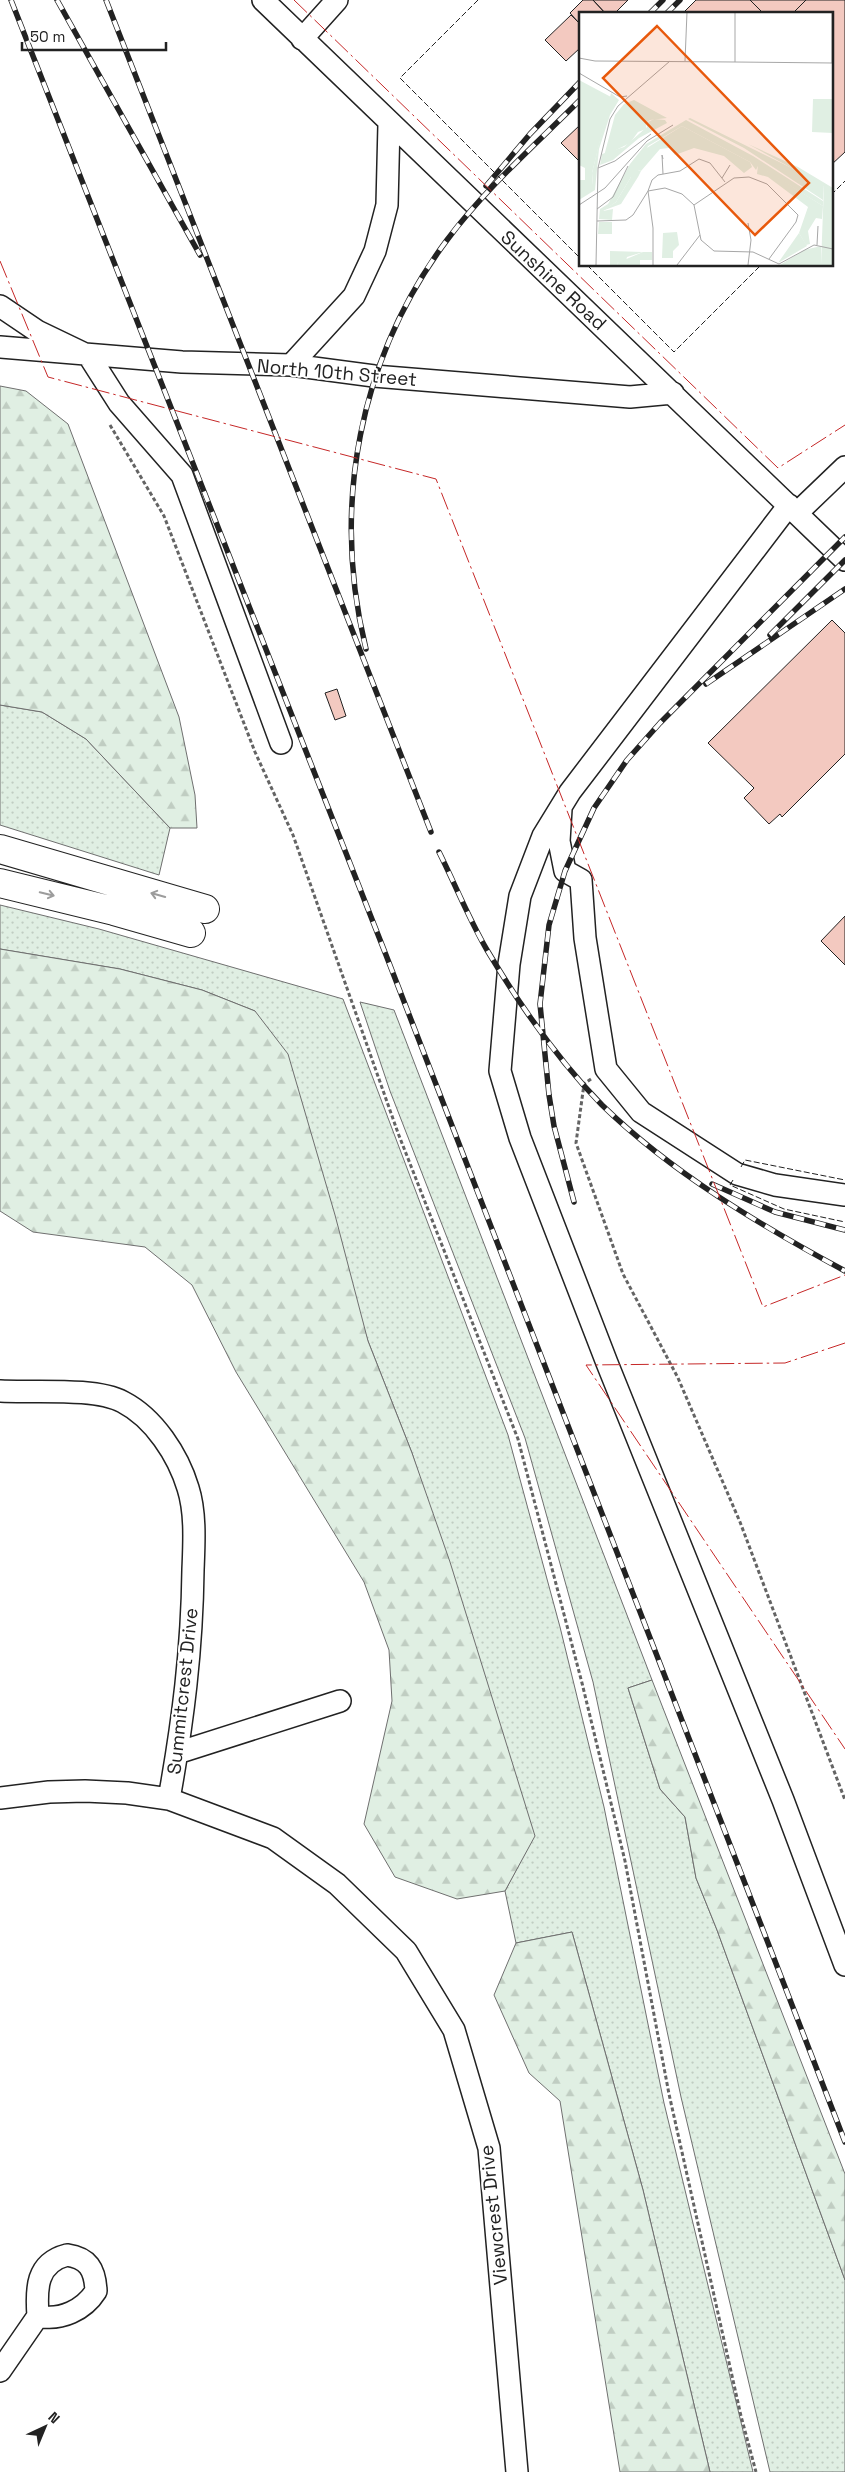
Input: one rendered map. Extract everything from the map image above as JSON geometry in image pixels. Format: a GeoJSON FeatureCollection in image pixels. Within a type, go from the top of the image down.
{"type":"FeatureCollection","features":[{"type":"Feature","properties":{"kind":"highway"},"geometry":{"type":"LineString","coordinates":[[0,849],[205,908]]}},
{"type":"Feature","properties":{"kind":"highway"},"geometry":{"type":"LineString","coordinates":[[0,883],[114,911],[191,933]]}},
{"type":"Feature","properties":{"kind":"street","name":"Sunshine Road"},"geometry":{"type":"LineString","coordinates":[[263,0],[390,124],[674,393],[845,560]]}},
{"type":"Feature","properties":{"kind":"street"},"geometry":{"type":"LineString","coordinates":[[302,39],[337,0]]}},
{"type":"Feature","properties":{"kind":"street"},"geometry":{"type":"LineString","coordinates":[[291,365],[354,296],[376,251],[387,205],[390,124]]}},
{"type":"Feature","properties":{"kind":"street"},"geometry":{"type":"LineString","coordinates":[[0,306],[37,331],[89,356],[119,403],[182,475],[281,743]]}},
{"type":"Feature","properties":{"kind":"street","name":"North 10th Street"},"geometry":{"type":"LineString","coordinates":[[0,347],[89,356],[291,365],[374,376],[630,397],[674,393]]}},
{"type":"Feature","properties":{"kind":"street"},"geometry":{"type":"LineString","coordinates":[[845,467],[793,509],[562,803],[542,836],[520,896],[509,964],[500,1057],[500,1071],[520,1138],[607,1364],[783,1800],[845,1965]]}},
{"type":"Feature","properties":{"kind":"street"},"geometry":{"type":"LineString","coordinates":[[562,803],[559,841],[565,871],[581,880],[585,938],[606,1069],[641,1112],[737,1174],[775,1185],[845,1194]]}},
{"type":"Feature","properties":{"kind":"street","name":"Summitcrest Drive"},"geometry":{"type":"LineString","coordinates":[[0,1391],[94,1394],[123,1402],[142,1414],[155,1429],[170,1450],[189,1489],[194,1542],[192,1638],[169,1799]]}},
{"type":"Feature","properties":{"kind":"street"},"geometry":{"type":"LineString","coordinates":[[177,1753],[340,1701]]}},
{"type":"Feature","properties":{"kind":"street","name":"Viewcrest Drive"},"geometry":{"type":"LineString","coordinates":[[0,1798],[49,1792],[128,1793],[169,1799],[274,1838],[337,1884],[406,1951],[454,2030],[489,2148],[517,2472]]}},
{"type":"Feature","properties":{"kind":"street"},"geometry":{"type":"LineString","coordinates":[[0,2371],[38,2316]]}},
{"type":"Feature","properties":{"kind":"path"},"geometry":{"type":"LineString","coordinates":[[107,420],[164,516],[255,752],[293,835],[398,1133],[518,1439],[582,1683],[625,1862],[670,2094],[741,2416],[756,2472]]}},
{"type":"Feature","properties":{"kind":"path"},"geometry":{"type":"LineString","coordinates":[[606,1069],[584,1084],[576,1143],[623,1274],[678,1378],[740,1522],[845,1800]]}},
{"type":"Feature","properties":{"kind":"green space"},"geometry":{"type":"Polygon","coordinates":[[[0,386],[26,391],[68,424],[179,717],[195,795],[197,828],[170,828],[86,739],[42,712],[0,705],[0,386]]]}},
{"type":"Feature","properties":{"kind":"green space"},"geometry":{"type":"Polygon","coordinates":[[[0,705],[42,712],[86,739],[170,828],[159,875],[0,825],[0,705]]]}},
{"type":"Feature","properties":{"kind":"green space"},"geometry":{"type":"Polygon","coordinates":[[[0,905],[99,929],[343,999],[508,1435],[560,1627],[604,1807],[664,2103],[753,2472],[710,2472],[643,2190],[572,1932],[516,1943],[505,1891],[534,1836],[412,1453],[368,1341],[255,1011],[202,990],[120,969],[0,949],[0,905]]]}},
{"type":"Feature","properties":{"kind":"green space"},"geometry":{"type":"Polygon","coordinates":[[[0,949],[120,969],[202,990],[255,1011],[288,1054],[335,1215],[368,1341],[412,1453],[450,1562],[535,1836],[505,1891],[457,1899],[395,1877],[364,1824],[392,1701],[389,1650],[364,1582],[236,1372],[192,1285],[145,1247],[33,1232],[0,1211],[0,949]]]}},
{"type":"Feature","properties":{"kind":"green space"},"geometry":{"type":"Polygon","coordinates":[[[360,1002],[394,1010],[652,1680],[628,1688],[660,1789],[685,1817],[696,1878],[717,1930],[845,2280],[845,2472],[770,2472],[681,2097],[593,1682],[525,1438],[390,1091],[360,1002]]]}},
{"type":"Feature","properties":{"kind":"green space"},"geometry":{"type":"Polygon","coordinates":[[[652,1680],[845,2174],[845,2280],[717,1930],[696,1878],[685,1817],[660,1789],[628,1688],[652,1680]]]}},
{"type":"Feature","properties":{"kind":"green space"},"geometry":{"type":"Polygon","coordinates":[[[572,1932],[643,2190],[710,2472],[620,2472],[560,2101],[529,2073],[494,1995],[516,1943],[572,1932]]]}},
{"type":"Feature","properties":{"kind":"building"},"geometry":{"type":"Polygon","coordinates":[[[583,0],[593,0],[604,12],[579,12],[579,23],[570,13],[583,0]]]}},
{"type":"Feature","properties":{"kind":"building"},"geometry":{"type":"Polygon","coordinates":[[[593,0],[628,0],[616,12],[604,12],[593,0]]]}},
{"type":"Feature","properties":{"kind":"building"},"geometry":{"type":"Polygon","coordinates":[[[696,0],[750,0],[762,12],[684,12],[696,0]]]}},
{"type":"Feature","properties":{"kind":"building"},"geometry":{"type":"Polygon","coordinates":[[[750,0],[806,0],[794,12],[762,12],[750,0]]]}},
{"type":"Feature","properties":{"kind":"building"},"geometry":{"type":"Polygon","coordinates":[[[806,0],[845,0],[845,152],[832,164],[832,12],[794,12],[806,0]]]}},
{"type":"Feature","properties":{"kind":"building"},"geometry":{"type":"Polygon","coordinates":[[[571,15],[579,23],[579,49],[566,61],[545,40],[571,15]]]}},
{"type":"Feature","properties":{"kind":"building"},"geometry":{"type":"Polygon","coordinates":[[[579,126],[579,161],[561,143],[579,126]]]}},
{"type":"Feature","properties":{"kind":"building"},"geometry":{"type":"Polygon","coordinates":[[[832,620],[845,633],[845,754],[782,817],[780,814],[769,824],[744,798],[754,788],[708,743],[832,620]]]}},
{"type":"Feature","properties":{"kind":"building"},"geometry":{"type":"Polygon","coordinates":[[[337,689],[346,716],[335,720],[325,693],[337,689]]]}},
{"type":"Feature","properties":{"kind":"building"},"geometry":{"type":"Polygon","coordinates":[[[845,916],[845,965],[821,941],[845,916]]]}},
{"type":"Feature","properties":{"kind":"railway"},"geometry":{"type":"LineString","coordinates":[[11,0],[386,955],[845,2142]]}},
{"type":"Feature","properties":{"kind":"railway"},"geometry":{"type":"LineString","coordinates":[[57,0],[200,255]]}},
{"type":"Feature","properties":{"kind":"railway"},"geometry":{"type":"LineString","coordinates":[[106,0],[431,832]]}},
{"type":"Feature","properties":{"kind":"railway"},"geometry":{"type":"LineString","coordinates":[[651,12],[663,0]]}},
{"type":"Feature","properties":{"kind":"railway"},"geometry":{"type":"LineString","coordinates":[[668,12],[680,0]]}},
{"type":"Feature","properties":{"kind":"railway"},"geometry":{"type":"LineString","coordinates":[[486,186],[530,134],[579,83]]}},
{"type":"Feature","properties":{"kind":"railway"},"geometry":{"type":"LineString","coordinates":[[366,649],[356,595],[352,541],[353,488],[360,435],[373,384],[392,334],[417,286],[447,240],[462,221],[511,168],[579,101]]}},
{"type":"Feature","properties":{"kind":"railway"},"geometry":{"type":"LineString","coordinates":[[574,1202],[554,1126],[540,1004],[549,925],[565,871],[594,808],[627,760],[660,723],[845,537]]}},
{"type":"Feature","properties":{"kind":"railway"},"geometry":{"type":"LineString","coordinates":[[770,635],[845,560]]}},
{"type":"Feature","properties":{"kind":"railway"},"geometry":{"type":"LineString","coordinates":[[706,684],[845,589]]}},
{"type":"Feature","properties":{"kind":"railway"},"geometry":{"type":"LineString","coordinates":[[439,852],[480,938],[512,991],[540,1031],[602,1105],[629,1130],[687,1175],[749,1216],[845,1271]]}},
{"type":"Feature","properties":{"kind":"railway"},"geometry":{"type":"LineString","coordinates":[[712,1184],[775,1212],[845,1230]]}},
{"type":"Feature","properties":{"kind":"fence"},"geometry":{"type":"LineString","coordinates":[[478,0],[400,78],[579,257]]}},
{"type":"Feature","properties":{"kind":"fence"},"geometry":{"type":"LineString","coordinates":[[832,194],[845,181]]}},
{"type":"Feature","properties":{"kind":"fence"},"geometry":{"type":"LineString","coordinates":[[588,266],[674,352],[760,266]]}},
{"type":"Feature","properties":{"kind":"fence"},"geometry":{"type":"LineString","coordinates":[[741,1167],[745,1160],[845,1180]]}},
{"type":"Feature","properties":{"kind":"fence"},"geometry":{"type":"LineString","coordinates":[[733,1180],[730,1185],[784,1209],[845,1222]]}},
{"type":"Feature","properties":{"kind":"power"},"geometry":{"type":"LineString","coordinates":[[294,0],[778,468],[845,425]]}},
{"type":"Feature","properties":{"kind":"power"},"geometry":{"type":"LineString","coordinates":[[0,261],[48,377],[436,479],[763,1307],[845,1275]]}},
{"type":"Feature","properties":{"kind":"power"},"geometry":{"type":"LineString","coordinates":[[845,1343],[785,1363],[586,1365],[845,1749]]}}]}
